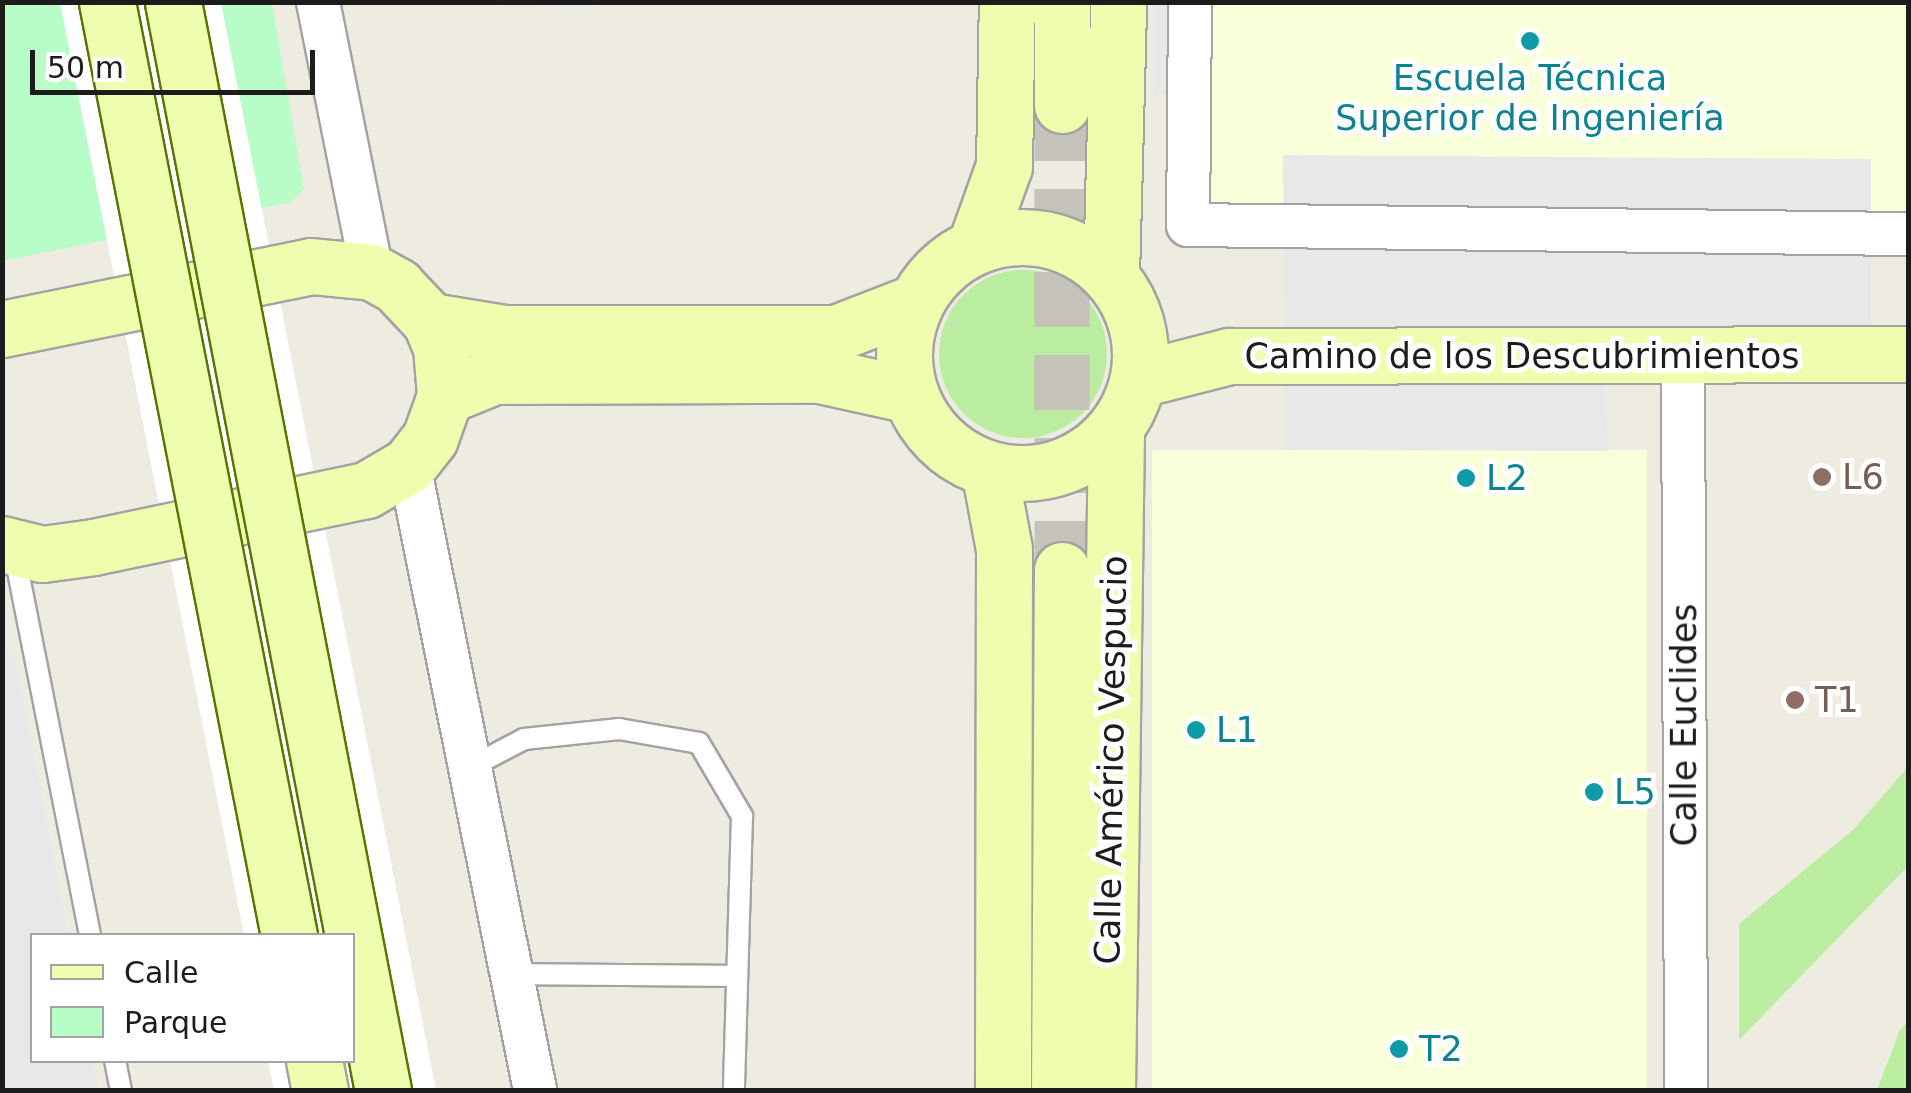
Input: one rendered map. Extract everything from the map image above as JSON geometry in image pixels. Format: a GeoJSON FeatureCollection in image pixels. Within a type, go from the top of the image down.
{"type":"FeatureCollection","features":[{"type":"Feature","properties":{"kind":"street"},"geometry":{"type":"LineString","coordinates":[[107,2],[289,933]]}},
{"type":"Feature","properties":{"kind":"street"},"geometry":{"type":"LineString","coordinates":[[173,2],[352,933]]}},
{"type":"Feature","properties":{"kind":"street"},"geometry":{"type":"LineString","coordinates":[[318,2],[372,272]]}},
{"type":"Feature","properties":{"kind":"street"},"geometry":{"type":"LineString","coordinates":[[976,244],[1004,166],[1007,2]]}},
{"type":"Feature","properties":{"kind":"street"},"geometry":{"type":"LineString","coordinates":[[1062,2],[1062,105]]}},
{"type":"Feature","properties":{"kind":"street"},"geometry":{"type":"LineString","coordinates":[[1111,276],[1118,2]]}},
{"type":"Feature","properties":{"kind":"street"},"geometry":{"type":"LineString","coordinates":[[1190,2],[1188,225],[1908,234]]}},
{"type":"Feature","properties":{"kind":"street"},"geometry":{"type":"LineString","coordinates":[[1012,236],[1049,238],[1083,252],[1111,276],[1132,307],[1141,342],[1139,379],[1116,428],[1080,459],[1036,474],[989,470],[942,441],[910,395],[904,347],[916,302],[942,268],[976,244],[1012,236]]}},
{"type":"Feature","properties":{"kind":"street"},"geometry":{"type":"LineString","coordinates":[[2,329],[311,266],[372,272],[397,286],[430,321],[441,347],[445,396],[430,438],[409,465],[366,490],[94,547],[42,554],[8,546]]}},
{"type":"Feature","properties":{"kind":"street"},"geometry":{"type":"LineString","coordinates":[[430,321],[504,333],[836,333],[916,302]]}},
{"type":"Feature","properties":{"kind":"street","name":"Camino de los Descubrimientos"},"geometry":{"type":"LineString","coordinates":[[1139,379],[1229,356],[1682,360],[1908,354]]}},
{"type":"Feature","properties":{"kind":"street","name":"Calle Euclides"},"geometry":{"type":"LineString","coordinates":[[1682,360],[1686,1090]]}},
{"type":"Feature","properties":{"kind":"street"},"geometry":{"type":"LineString","coordinates":[[445,396],[494,376],[836,376],[910,395]]}},
{"type":"Feature","properties":{"kind":"street","name":"Calle Américo Vespucio"},"geometry":{"type":"LineString","coordinates":[[1107,1090],[1116,428]]}},
{"type":"Feature","properties":{"kind":"street"},"geometry":{"type":"LineString","coordinates":[[409,465],[467,769],[535,1090]]}},
{"type":"Feature","properties":{"kind":"street"},"geometry":{"type":"LineString","coordinates":[[989,470],[1004,549],[1003,1090]]}},
{"type":"Feature","properties":{"kind":"street"},"geometry":{"type":"LineString","coordinates":[[1059,1090],[1062,570]]}},
{"type":"Feature","properties":{"kind":"street"},"geometry":{"type":"LineString","coordinates":[[355,949],[382,1090]]}},
{"type":"Feature","properties":{"kind":"street"},"geometry":{"type":"LineString","coordinates":[[315,1063],[320,1090]]}},
{"type":"Feature","properties":{"kind":"lane"},"geometry":{"type":"LineString","coordinates":[[8,546],[89,933]]}},
{"type":"Feature","properties":{"kind":"lane"},"geometry":{"type":"LineString","coordinates":[[467,769],[524,739],[619,728],[698,744],[742,816],[734,1090]]}},
{"type":"Feature","properties":{"kind":"lane"},"geometry":{"type":"LineString","coordinates":[[510,974],[736,976]]}},
{"type":"Feature","properties":{"kind":"lane"},"geometry":{"type":"LineString","coordinates":[[116,1063],[121,1090]]}},
{"type":"Feature","properties":{"kind":"shaded area"},"geometry":{"type":"Polygon","coordinates":[[[360,2],[598,3],[593,7],[360,2]]]}},
{"type":"Feature","properties":{"kind":"shaded area"},"geometry":{"type":"Polygon","coordinates":[[[1154,3],[1180,3],[1180,95],[1154,95],[1154,3]]]}},
{"type":"Feature","properties":{"kind":"shaded area"},"geometry":{"type":"Polygon","coordinates":[[[1190,3],[1908,3],[1908,225],[1190,225],[1190,3]]]}},
{"type":"Feature","properties":{"kind":"shaded area"},"geometry":{"type":"Polygon","coordinates":[[[1283,155],[1871,159],[1871,355],[1604,360],[1607,451],[1285,450],[1283,155]]]}},
{"type":"Feature","properties":{"kind":"shaded area"},"geometry":{"type":"Polygon","coordinates":[[[1152,450],[1647,450],[1647,1090],[1152,1090],[1152,450]]]}},
{"type":"Feature","properties":{"kind":"shaded area"},"geometry":{"type":"Polygon","coordinates":[[[3,646],[14,654],[68,933],[30,933],[30,1063],[92,1063],[98,1090],[3,1090],[3,646]]]}},
{"type":"Feature","properties":{"kind":"green space"},"geometry":{"type":"Polygon","coordinates":[[[3,3],[272,3],[304,189],[291,202],[3,261],[3,3]]]}},
{"type":"Feature","properties":{"kind":"green space"},"geometry":{"type":"Polygon","coordinates":[[[1023,270],[1055,276],[1083,294],[1101,322],[1107,354],[1101,386],[1083,414],[1055,432],[1023,438],[991,432],[963,414],[945,386],[939,354],[945,322],[963,294],[991,276],[1023,270]]]}},
{"type":"Feature","properties":{"kind":"green space"},"geometry":{"type":"Polygon","coordinates":[[[1908,767],[1908,866],[1739,1040],[1739,924],[1853,830],[1908,767]]]}},
{"type":"Feature","properties":{"kind":"green space"},"geometry":{"type":"Polygon","coordinates":[[[1908,1022],[1908,1090],[1877,1090],[1900,1030],[1908,1022]]]}},
{"type":"Feature","properties":{"kind":"pier"},"geometry":{"type":"Polygon","coordinates":[[[60,3],[221,3],[436,1090],[274,1090],[268,1063],[355,1063],[355,933],[244,933],[60,3]]]}},
{"type":"Feature","properties":{"kind":"tunnel"},"geometry":{"type":"LineString","coordinates":[[1062,105],[1062,570]]}},
{"type":"Feature","properties":{"kind":"place","name":"Escuela Técnica Superior de Ingeniería"},"geometry":{"type":"Point","coordinates":[1530,41]}},
{"type":"Feature","properties":{"kind":"place","name":"L6"},"geometry":{"type":"Point","coordinates":[1822,477]}},
{"type":"Feature","properties":{"kind":"place","name":"L2"},"geometry":{"type":"Point","coordinates":[1466,478]}},
{"type":"Feature","properties":{"kind":"place","name":"T1"},"geometry":{"type":"Point","coordinates":[1795,700]}},
{"type":"Feature","properties":{"kind":"place","name":"L1"},"geometry":{"type":"Point","coordinates":[1196,730]}},
{"type":"Feature","properties":{"kind":"place","name":"L5"},"geometry":{"type":"Point","coordinates":[1594,792]}},
{"type":"Feature","properties":{"kind":"place","name":"T2"},"geometry":{"type":"Point","coordinates":[1399,1049]}}]}
